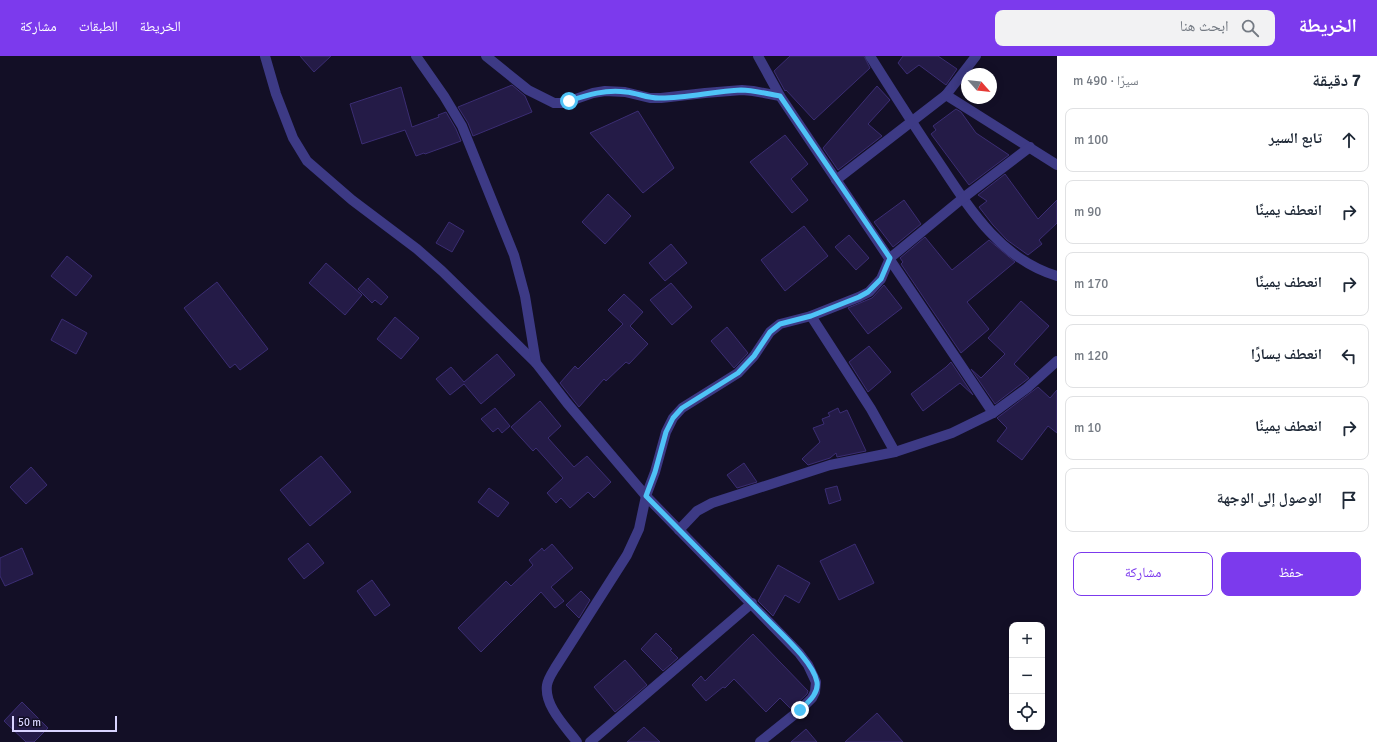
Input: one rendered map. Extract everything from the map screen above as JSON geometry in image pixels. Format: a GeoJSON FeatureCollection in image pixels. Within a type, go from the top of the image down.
{"type":"FeatureCollection","features":[{"type":"Feature","properties":{"kind":"street"},"geometry":{"type":"LineString","coordinates":[[265,56],[276,94],[293,138],[307,161],[352,200],[417,248],[536,363],[567,403],[646,496],[799,653],[808,665],[816,682],[815,692],[812,698],[760,742]]}},
{"type":"Feature","properties":{"kind":"street"},"geometry":{"type":"LineString","coordinates":[[416,56],[444,96],[462,126],[514,255],[525,296],[536,363]]}},
{"type":"Feature","properties":{"kind":"street"},"geometry":{"type":"LineString","coordinates":[[486,56],[528,90],[554,103],[564,103],[593,93],[617,91],[656,98],[672,98],[705,93],[742,90],[780,96]]}},
{"type":"Feature","properties":{"kind":"street"},"geometry":{"type":"LineString","coordinates":[[758,56],[780,96],[993,413]]}},
{"type":"Feature","properties":{"kind":"street"},"geometry":{"type":"LineString","coordinates":[[870,56],[911,121],[977,218],[1004,247],[1031,266],[1045,273],[1057,276]]}},
{"type":"Feature","properties":{"kind":"street"},"geometry":{"type":"LineString","coordinates":[[836,180],[946,95],[976,56]]}},
{"type":"Feature","properties":{"kind":"street"},"geometry":{"type":"LineString","coordinates":[[946,95],[1057,165]]}},
{"type":"Feature","properties":{"kind":"street"},"geometry":{"type":"LineString","coordinates":[[577,742],[556,714],[548,700],[547,684],[555,668],[632,546],[639,529],[646,496],[655,472],[666,432],[673,418],[682,408],[738,373],[754,356],[770,332],[780,324],[811,316],[868,292],[881,279],[890,258],[962,198],[1030,147]]}},
{"type":"Feature","properties":{"kind":"street"},"geometry":{"type":"LineString","coordinates":[[811,316],[872,409],[895,452]]}},
{"type":"Feature","properties":{"kind":"street"},"geometry":{"type":"LineString","coordinates":[[679,530],[697,511],[712,503],[830,466],[895,452],[952,433],[993,413],[1027,388],[1056,363]]}},
{"type":"Feature","properties":{"kind":"street"},"geometry":{"type":"LineString","coordinates":[[590,742],[752,604]]}},
{"type":"Feature","properties":{"kind":"building"},"geometry":{"type":"Polygon","coordinates":[[[300,56],[331,56],[314,72],[300,56]]]}},
{"type":"Feature","properties":{"kind":"building"},"geometry":{"type":"Polygon","coordinates":[[[790,56],[864,56],[870,68],[814,120],[786,90],[785,91],[774,71],[790,56]]]}},
{"type":"Feature","properties":{"kind":"building"},"geometry":{"type":"Polygon","coordinates":[[[903,56],[938,56],[957,69],[946,85],[919,65],[907,74],[898,63],[903,56]]]}},
{"type":"Feature","properties":{"kind":"building"},"geometry":{"type":"Polygon","coordinates":[[[512,85],[525,96],[532,112],[473,136],[468,123],[458,107],[512,85]]]}},
{"type":"Feature","properties":{"kind":"building"},"geometry":{"type":"Polygon","coordinates":[[[877,86],[890,100],[868,124],[882,136],[838,170],[823,148],[877,86]]]}},
{"type":"Feature","properties":{"kind":"building"},"geometry":{"type":"Polygon","coordinates":[[[401,87],[412,127],[439,117],[438,115],[446,112],[461,141],[416,156],[405,130],[362,144],[350,104],[401,87]]]}},
{"type":"Feature","properties":{"kind":"building"},"geometry":{"type":"Polygon","coordinates":[[[956,109],[961,112],[976,133],[1009,155],[969,185],[931,134],[936,130],[933,126],[956,109]]]}},
{"type":"Feature","properties":{"kind":"building"},"geometry":{"type":"Polygon","coordinates":[[[638,111],[674,168],[643,193],[590,133],[638,111]]]}},
{"type":"Feature","properties":{"kind":"building"},"geometry":{"type":"Polygon","coordinates":[[[785,135],[808,164],[791,179],[808,200],[792,213],[750,162],[785,135]]]}},
{"type":"Feature","properties":{"kind":"building"},"geometry":{"type":"Polygon","coordinates":[[[1005,174],[1038,219],[1057,200],[1057,223],[1039,240],[1042,244],[1028,255],[1007,240],[979,207],[987,201],[978,195],[1005,174]]]}},
{"type":"Feature","properties":{"kind":"building"},"geometry":{"type":"Polygon","coordinates":[[[608,194],[631,216],[605,244],[582,222],[608,194]]]}},
{"type":"Feature","properties":{"kind":"building"},"geometry":{"type":"Polygon","coordinates":[[[904,200],[921,224],[893,247],[874,222],[904,200]]]}},
{"type":"Feature","properties":{"kind":"building"},"geometry":{"type":"Polygon","coordinates":[[[449,222],[464,231],[452,252],[436,243],[449,222]]]}},
{"type":"Feature","properties":{"kind":"building"},"geometry":{"type":"Polygon","coordinates":[[[804,226],[828,256],[785,291],[761,260],[804,226]]]}},
{"type":"Feature","properties":{"kind":"building"},"geometry":{"type":"Polygon","coordinates":[[[849,235],[869,258],[856,270],[835,247],[849,235]]]}},
{"type":"Feature","properties":{"kind":"building"},"geometry":{"type":"Polygon","coordinates":[[[925,237],[952,270],[989,240],[1015,262],[967,302],[989,329],[961,353],[901,264],[903,262],[900,258],[925,237]]]}},
{"type":"Feature","properties":{"kind":"building"},"geometry":{"type":"Polygon","coordinates":[[[671,244],[687,263],[665,281],[649,263],[671,244]]]}},
{"type":"Feature","properties":{"kind":"building"},"geometry":{"type":"Polygon","coordinates":[[[67,256],[92,276],[76,296],[51,276],[67,256]]]}},
{"type":"Feature","properties":{"kind":"building"},"geometry":{"type":"Polygon","coordinates":[[[326,263],[362,295],[345,315],[309,283],[326,263]]]}},
{"type":"Feature","properties":{"kind":"building"},"geometry":{"type":"Polygon","coordinates":[[[368,278],[388,297],[381,305],[375,300],[372,303],[358,289],[368,278]]]}},
{"type":"Feature","properties":{"kind":"building"},"geometry":{"type":"Polygon","coordinates":[[[217,282],[268,349],[240,370],[235,364],[230,368],[184,308],[217,282]]]}},
{"type":"Feature","properties":{"kind":"building"},"geometry":{"type":"Polygon","coordinates":[[[671,283],[692,307],[672,325],[650,300],[671,283]]]}},
{"type":"Feature","properties":{"kind":"building"},"geometry":{"type":"Polygon","coordinates":[[[884,285],[902,308],[868,334],[848,308],[872,298],[884,285]]]}},
{"type":"Feature","properties":{"kind":"building"},"geometry":{"type":"Polygon","coordinates":[[[624,294],[643,312],[630,326],[648,344],[629,364],[626,362],[606,381],[604,379],[579,407],[560,383],[575,366],[578,369],[623,324],[608,310],[624,294]]]}},
{"type":"Feature","properties":{"kind":"building"},"geometry":{"type":"Polygon","coordinates":[[[1021,301],[1049,326],[1014,364],[1029,378],[995,404],[971,369],[981,378],[1005,354],[988,338],[1021,301]]]}},
{"type":"Feature","properties":{"kind":"building"},"geometry":{"type":"Polygon","coordinates":[[[395,317],[419,338],[401,359],[377,339],[395,317]]]}},
{"type":"Feature","properties":{"kind":"building"},"geometry":{"type":"Polygon","coordinates":[[[62,319],[87,333],[76,354],[51,340],[62,319]]]}},
{"type":"Feature","properties":{"kind":"building"},"geometry":{"type":"Polygon","coordinates":[[[727,327],[748,353],[734,368],[711,341],[727,327]]]}},
{"type":"Feature","properties":{"kind":"building"},"geometry":{"type":"Polygon","coordinates":[[[869,346],[891,372],[868,392],[849,362],[869,346]]]}},
{"type":"Feature","properties":{"kind":"building"},"geometry":{"type":"Polygon","coordinates":[[[497,354],[515,375],[481,404],[464,384],[450,395],[436,379],[451,367],[464,382],[497,354]]]}},
{"type":"Feature","properties":{"kind":"building"},"geometry":{"type":"Polygon","coordinates":[[[951,362],[973,395],[960,383],[923,411],[911,394],[951,362]]]}},
{"type":"Feature","properties":{"kind":"building"},"geometry":{"type":"Polygon","coordinates":[[[1038,387],[1050,398],[1057,390],[1057,433],[1048,426],[1022,460],[997,441],[1007,428],[997,418],[1038,387]]]}},
{"type":"Feature","properties":{"kind":"building"},"geometry":{"type":"Polygon","coordinates":[[[540,401],[561,426],[548,438],[574,467],[587,456],[611,482],[594,498],[588,492],[570,508],[561,498],[556,503],[547,493],[563,478],[536,448],[533,451],[511,427],[540,401]]]}},
{"type":"Feature","properties":{"kind":"building"},"geometry":{"type":"Polygon","coordinates":[[[495,408],[510,426],[502,433],[498,428],[493,432],[481,419],[495,408]]]}},
{"type":"Feature","properties":{"kind":"building"},"geometry":{"type":"Polygon","coordinates":[[[838,408],[840,413],[847,410],[866,451],[837,457],[836,453],[830,458],[808,465],[802,459],[820,442],[813,428],[824,424],[822,419],[830,416],[828,413],[838,408]]]}},
{"type":"Feature","properties":{"kind":"building"},"geometry":{"type":"Polygon","coordinates":[[[321,456],[351,492],[310,526],[280,490],[321,456]]]}},
{"type":"Feature","properties":{"kind":"building"},"geometry":{"type":"Polygon","coordinates":[[[744,463],[757,482],[737,488],[727,475],[744,463]]]}},
{"type":"Feature","properties":{"kind":"building"},"geometry":{"type":"Polygon","coordinates":[[[31,467],[47,485],[26,504],[10,487],[31,467]]]}},
{"type":"Feature","properties":{"kind":"building"},"geometry":{"type":"Polygon","coordinates":[[[837,486],[841,500],[829,504],[825,489],[837,486]]]}},
{"type":"Feature","properties":{"kind":"building"},"geometry":{"type":"Polygon","coordinates":[[[489,488],[509,503],[498,517],[478,502],[489,488]]]}},
{"type":"Feature","properties":{"kind":"building"},"geometry":{"type":"Polygon","coordinates":[[[308,543],[324,563],[304,579],[288,559],[308,543]]]}},
{"type":"Feature","properties":{"kind":"building"},"geometry":{"type":"Polygon","coordinates":[[[552,544],[573,568],[551,587],[564,601],[555,608],[541,592],[481,652],[458,628],[506,581],[511,586],[533,565],[529,560],[542,548],[544,551],[552,544]]]}},
{"type":"Feature","properties":{"kind":"building"},"geometry":{"type":"Polygon","coordinates":[[[855,544],[874,583],[839,600],[820,561],[855,544]]]}},
{"type":"Feature","properties":{"kind":"building"},"geometry":{"type":"Polygon","coordinates":[[[22,548],[33,574],[5,586],[0,576],[0,558],[22,548]]]}},
{"type":"Feature","properties":{"kind":"building"},"geometry":{"type":"Polygon","coordinates":[[[778,565],[810,583],[799,603],[785,595],[773,616],[758,601],[778,565]]]}},
{"type":"Feature","properties":{"kind":"building"},"geometry":{"type":"Polygon","coordinates":[[[372,580],[390,605],[375,616],[357,591],[372,580]]]}},
{"type":"Feature","properties":{"kind":"building"},"geometry":{"type":"Polygon","coordinates":[[[581,591],[590,600],[579,618],[566,605],[581,591]]]}},
{"type":"Feature","properties":{"kind":"building"},"geometry":{"type":"Polygon","coordinates":[[[656,633],[672,649],[670,650],[678,658],[663,671],[641,649],[656,633]]]}},
{"type":"Feature","properties":{"kind":"building"},"geometry":{"type":"Polygon","coordinates":[[[753,634],[808,691],[807,694],[791,709],[780,698],[766,712],[734,679],[725,688],[723,687],[706,701],[692,685],[701,676],[705,681],[753,634]]]}},
{"type":"Feature","properties":{"kind":"building"},"geometry":{"type":"Polygon","coordinates":[[[625,660],[647,685],[615,712],[594,687],[625,660]]]}},
{"type":"Feature","properties":{"kind":"building"},"geometry":{"type":"Polygon","coordinates":[[[22,702],[48,728],[34,742],[26,742],[4,721],[22,702]]]}},
{"type":"Feature","properties":{"kind":"building"},"geometry":{"type":"Polygon","coordinates":[[[877,713],[903,742],[845,742],[877,713]]]}},
{"type":"Feature","properties":{"kind":"building"},"geometry":{"type":"Polygon","coordinates":[[[644,727],[660,742],[627,742],[644,727]]]}},
{"type":"Feature","properties":{"kind":"building"},"geometry":{"type":"Polygon","coordinates":[[[806,729],[817,742],[791,742],[806,729]]]}},
{"type":"Feature","properties":{"kind":"route"},"geometry":{"type":"LineString","coordinates":[[569,101],[593,93],[617,91],[650,98],[672,98],[705,93],[742,90],[780,96],[890,258],[881,279],[868,292],[811,316],[780,324],[770,332],[754,356],[738,373],[682,408],[673,418],[666,432],[655,472],[646,496],[799,653],[808,665],[813,674],[817,687],[812,698],[800,710]]}}]}
